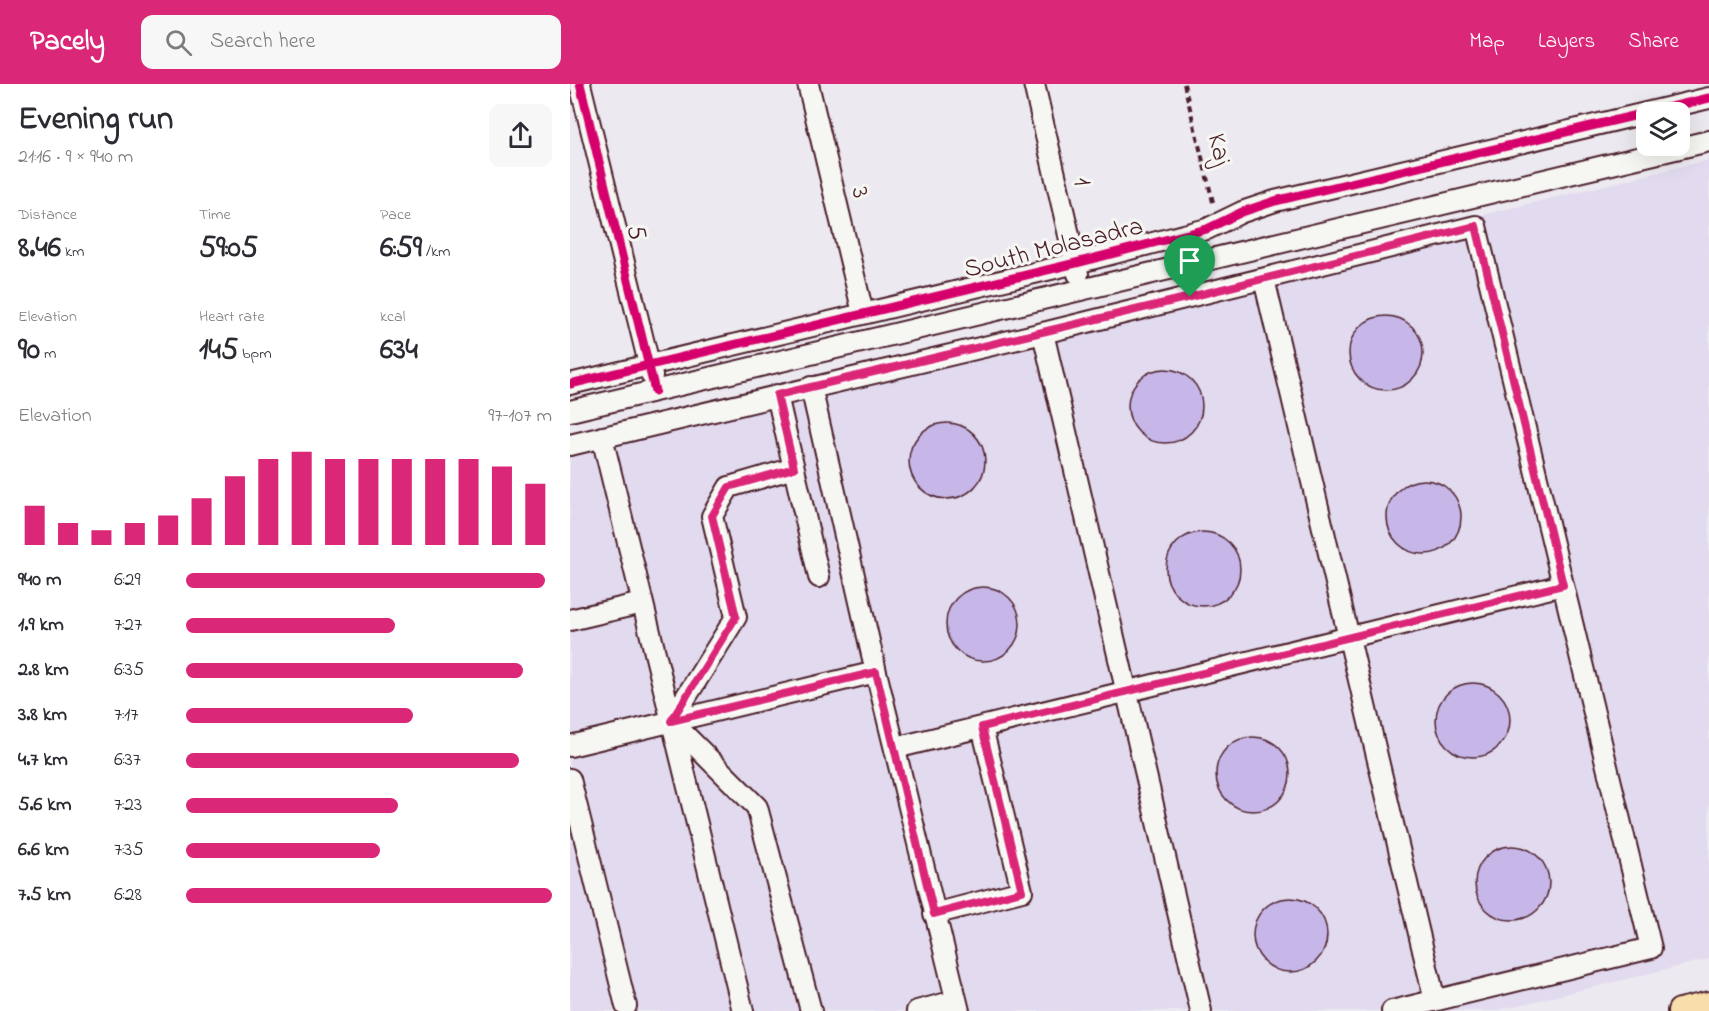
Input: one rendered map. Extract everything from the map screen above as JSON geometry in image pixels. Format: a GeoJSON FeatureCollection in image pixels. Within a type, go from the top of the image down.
{"type":"FeatureCollection","features":[{"type":"Feature","properties":{"kind":"main road"},"geometry":{"type":"LineString","coordinates":[[1680,1011],[1709,1004]]}},
{"type":"Feature","properties":{"kind":"street","name":"5"},"geometry":{"type":"LineString","coordinates":[[580,84],[655,391]]}},
{"type":"Feature","properties":{"kind":"street","name":"3"},"geometry":{"type":"LineString","coordinates":[[808,84],[863,313]]}},
{"type":"Feature","properties":{"kind":"street","name":"1"},"geometry":{"type":"LineString","coordinates":[[1034,84],[1082,289]]}},
{"type":"Feature","properties":{"kind":"street","name":"South Molasadra"},"geometry":{"type":"LineString","coordinates":[[570,384],[1076,263],[1207,229],[1242,212],[1275,201],[1709,98]]}},
{"type":"Feature","properties":{"kind":"street","name":"South Molasadra"},"geometry":{"type":"LineString","coordinates":[[570,411],[1709,141]]}},
{"type":"Feature","properties":{"kind":"street"},"geometry":{"type":"LineString","coordinates":[[570,445],[1043,333],[1476,226],[1651,948],[1392,1011]]}},
{"type":"Feature","properties":{"kind":"street"},"geometry":{"type":"LineString","coordinates":[[1264,279],[1436,1001]]}},
{"type":"Feature","properties":{"kind":"street"},"geometry":{"type":"LineString","coordinates":[[1043,333],[1201,1011]]}},
{"type":"Feature","properties":{"kind":"street"},"geometry":{"type":"LineString","coordinates":[[811,387],[876,672],[957,1006],[916,1011]]}},
{"type":"Feature","properties":{"kind":"street"},"geometry":{"type":"LineString","coordinates":[[777,395],[819,577]]}},
{"type":"Feature","properties":{"kind":"street"},"geometry":{"type":"LineString","coordinates":[[602,437],[743,1011]]}},
{"type":"Feature","properties":{"kind":"street"},"geometry":{"type":"LineString","coordinates":[[671,721],[736,617],[712,516],[729,487],[794,468]]}},
{"type":"Feature","properties":{"kind":"street"},"geometry":{"type":"LineString","coordinates":[[895,748],[1563,585]]}},
{"type":"Feature","properties":{"kind":"street"},"geometry":{"type":"LineString","coordinates":[[570,620],[642,603]]}},
{"type":"Feature","properties":{"kind":"street"},"geometry":{"type":"LineString","coordinates":[[570,746],[876,672]]}},
{"type":"Feature","properties":{"kind":"street"},"geometry":{"type":"LineString","coordinates":[[671,721],[757,807],[811,1011]]}},
{"type":"Feature","properties":{"kind":"street"},"geometry":{"type":"LineString","coordinates":[[934,914],[1022,891],[982,727]]}},
{"type":"Feature","properties":{"kind":"street"},"geometry":{"type":"LineString","coordinates":[[570,778],[626,1006]]}},
{"type":"Feature","properties":{"kind":"shaded area"},"geometry":{"type":"Polygon","coordinates":[[[1709,160],[1709,959],[1494,1011],[570,1011],[570,436],[1709,160]]]}},
{"type":"Feature","properties":{"kind":"building"},"geometry":{"type":"Polygon","coordinates":[[[1379,316],[1393,316],[1407,322],[1417,332],[1423,346],[1421,367],[1407,384],[1393,390],[1379,390],[1365,384],[1355,374],[1349,360],[1349,346],[1355,332],[1365,322],[1379,316]]]}},
{"type":"Feature","properties":{"kind":"building"},"geometry":{"type":"Polygon","coordinates":[[[1158,369],[1172,369],[1186,375],[1196,385],[1202,399],[1200,420],[1186,437],[1172,443],[1158,443],[1144,437],[1134,427],[1128,413],[1128,399],[1134,385],[1144,375],[1158,369]]]}},
{"type":"Feature","properties":{"kind":"building"},"geometry":{"type":"Polygon","coordinates":[[[947,423],[962,426],[974,434],[982,446],[985,461],[982,476],[974,488],[962,496],[947,499],[932,496],[920,488],[912,476],[909,461],[912,446],[920,434],[932,426],[947,423]]]}},
{"type":"Feature","properties":{"kind":"building"},"geometry":{"type":"Polygon","coordinates":[[[1417,480],[1431,480],[1445,486],[1455,496],[1461,510],[1459,531],[1445,548],[1431,554],[1417,554],[1403,548],[1393,538],[1387,524],[1387,510],[1393,496],[1403,486],[1417,480]]]}},
{"type":"Feature","properties":{"kind":"building"},"geometry":{"type":"Polygon","coordinates":[[[1196,532],[1210,532],[1224,538],[1234,548],[1240,562],[1238,583],[1224,600],[1210,606],[1196,606],[1182,600],[1172,590],[1166,576],[1166,562],[1172,548],[1182,538],[1196,532]]]}},
{"type":"Feature","properties":{"kind":"building"},"geometry":{"type":"Polygon","coordinates":[[[976,587],[990,587],[1004,593],[1014,603],[1020,617],[1018,638],[1004,655],[990,661],[976,661],[962,655],[952,645],[946,631],[946,617],[952,603],[962,593],[976,587]]]}},
{"type":"Feature","properties":{"kind":"building"},"geometry":{"type":"Polygon","coordinates":[[[1466,683],[1480,683],[1494,689],[1504,699],[1510,713],[1508,734],[1494,751],[1480,757],[1466,757],[1452,751],[1442,741],[1436,727],[1436,713],[1442,699],[1452,689],[1466,683]]]}},
{"type":"Feature","properties":{"kind":"building"},"geometry":{"type":"Polygon","coordinates":[[[1246,737],[1260,737],[1274,743],[1284,753],[1290,767],[1288,788],[1274,805],[1260,811],[1246,811],[1232,805],[1222,795],[1216,781],[1216,767],[1222,753],[1232,743],[1246,737]]]}},
{"type":"Feature","properties":{"kind":"building"},"geometry":{"type":"Polygon","coordinates":[[[1505,846],[1519,846],[1533,852],[1543,862],[1549,876],[1547,897],[1533,914],[1519,920],[1505,920],[1491,914],[1481,904],[1475,890],[1475,876],[1481,862],[1491,852],[1505,846]]]}},
{"type":"Feature","properties":{"kind":"building"},"geometry":{"type":"Polygon","coordinates":[[[1283,898],[1297,898],[1311,904],[1321,914],[1327,928],[1325,949],[1311,966],[1297,972],[1283,972],[1269,966],[1259,956],[1253,942],[1253,928],[1259,914],[1269,904],[1283,898]]]}},
{"type":"Feature","properties":{"kind":"cycle path"},"geometry":{"type":"LineString","coordinates":[[580,84],[655,391]]}},
{"type":"Feature","properties":{"kind":"cycle path"},"geometry":{"type":"LineString","coordinates":[[570,384],[1076,263],[1207,229],[1242,212],[1275,201],[1709,98]]}},
{"type":"Feature","properties":{"kind":"route"},"geometry":{"type":"LineString","coordinates":[[1476,226],[1563,585],[982,727],[1022,891],[934,914],[876,672],[671,721],[736,617],[712,516],[729,487],[794,468],[777,395],[1190,297],[1476,226]]}}]}
